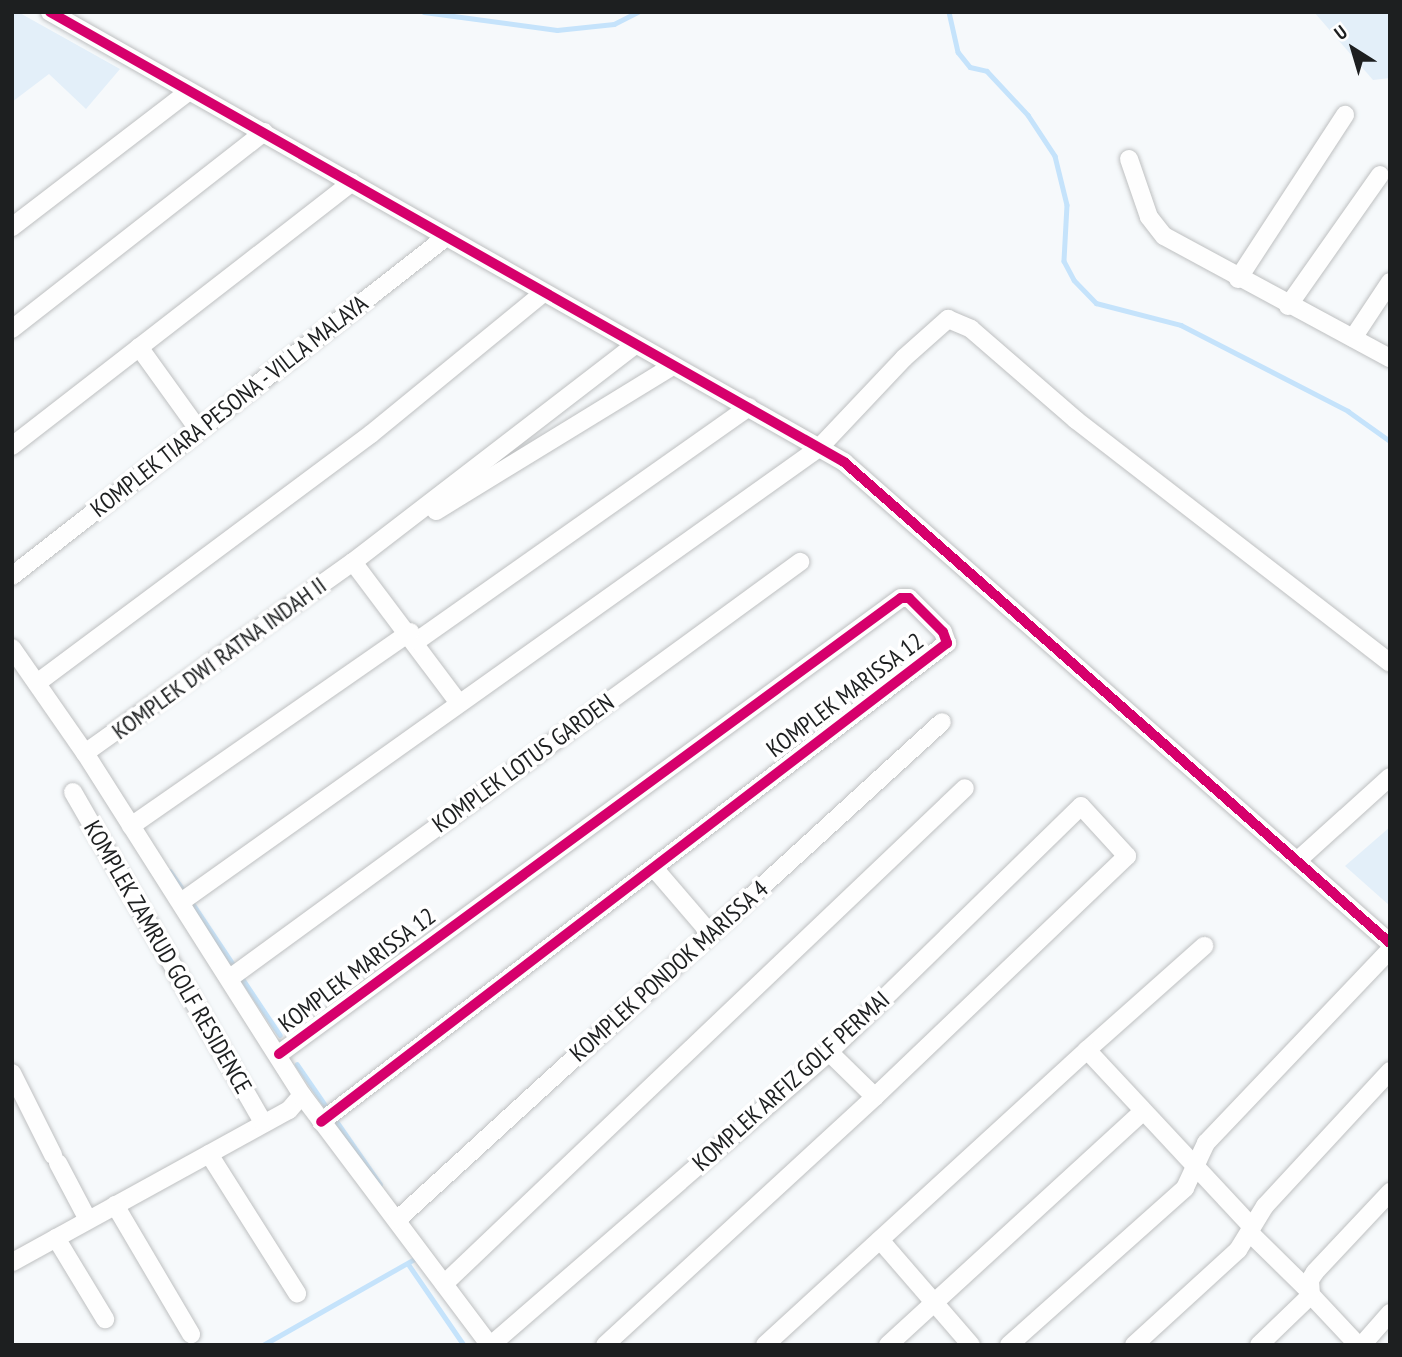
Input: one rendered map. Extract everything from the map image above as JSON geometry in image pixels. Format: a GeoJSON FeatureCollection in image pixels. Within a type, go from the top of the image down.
{"type":"FeatureCollection","features":[{"type":"Feature","properties":{"kind":"street"},"geometry":{"type":"LineString","coordinates":[[50,12],[635,345],[749,407],[864,478],[1390,943]]}},
{"type":"Feature","properties":{"kind":"street"},"geometry":{"type":"LineString","coordinates":[[12,227],[188,92]]}},
{"type":"Feature","properties":{"kind":"street"},"geometry":{"type":"LineString","coordinates":[[1238,279],[1345,115]]}},
{"type":"Feature","properties":{"kind":"street"},"geometry":{"type":"LineString","coordinates":[[12,329],[264,132]]}},
{"type":"Feature","properties":{"kind":"street"},"geometry":{"type":"LineString","coordinates":[[1129,159],[1149,217],[1164,236],[1288,306],[1390,358]]}},
{"type":"Feature","properties":{"kind":"street"},"geometry":{"type":"LineString","coordinates":[[1288,306],[1380,175]]}},
{"type":"Feature","properties":{"kind":"street"},"geometry":{"type":"LineString","coordinates":[[12,446],[352,182]]}},
{"type":"Feature","properties":{"kind":"street","name":"KOMPLEK TIARA PESONA - VILLA MALAYA"},"geometry":{"type":"LineString","coordinates":[[12,576],[446,237]]}},
{"type":"Feature","properties":{"kind":"street"},"geometry":{"type":"LineString","coordinates":[[1353,338],[1390,282]]}},
{"type":"Feature","properties":{"kind":"street"},"geometry":{"type":"LineString","coordinates":[[37,682],[371,434],[543,293]]}},
{"type":"Feature","properties":{"kind":"street"},"geometry":{"type":"LineString","coordinates":[[181,902],[458,702],[819,448],[904,358],[944,321],[953,318],[1390,663]]}},
{"type":"Feature","properties":{"kind":"street"},"geometry":{"type":"LineString","coordinates":[[353,562],[635,345]]}},
{"type":"Feature","properties":{"kind":"street"},"geometry":{"type":"LineString","coordinates":[[139,347],[198,429]]}},
{"type":"Feature","properties":{"kind":"street"},"geometry":{"type":"LineString","coordinates":[[353,562],[673,366]]}},
{"type":"Feature","properties":{"kind":"street"},"geometry":{"type":"LineString","coordinates":[[131,826],[749,407]]}},
{"type":"Feature","properties":{"kind":"street"},"geometry":{"type":"LineString","coordinates":[[353,562],[413,637],[458,702]]}},
{"type":"Feature","properties":{"kind":"street","name":"KOMPLEK DWI RATNA INDAH II"},"geometry":{"type":"LineString","coordinates":[[85,753],[353,562]]}},
{"type":"Feature","properties":{"kind":"street","name":"KOMPLEK LOTUS GARDEN"},"geometry":{"type":"LineString","coordinates":[[230,978],[800,562]]}},
{"type":"Feature","properties":{"kind":"street","name":"KOMPLEK MARISSA 12"},"geometry":{"type":"LineString","coordinates":[[279,1054],[901,598],[909,598],[943,632],[947,643],[328,1116]]}},
{"type":"Feature","properties":{"kind":"street"},"geometry":{"type":"LineString","coordinates":[[12,648],[85,753],[279,1054],[302,1095],[328,1116],[397,1220],[490,1345]]}},
{"type":"Feature","properties":{"kind":"street","name":"KOMPLEK PONDOK MARISSA 4"},"geometry":{"type":"LineString","coordinates":[[397,1220],[942,722]]}},
{"type":"Feature","properties":{"kind":"street"},"geometry":{"type":"LineString","coordinates":[[1297,861],[1390,777]]}},
{"type":"Feature","properties":{"kind":"street"},"geometry":{"type":"LineString","coordinates":[[444,1284],[965,789]]}},
{"type":"Feature","properties":{"kind":"street","name":"KOMPLEK ZAMRUD GOLF RESIDENCE"},"geometry":{"type":"LineString","coordinates":[[73,792],[263,1122]]}},
{"type":"Feature","properties":{"kind":"street","name":"KOMPLEK ARFIZ GOLF PERMAI"},"geometry":{"type":"LineString","coordinates":[[490,1345],[829,1052],[1081,806],[1127,856],[875,1097]]}},
{"type":"Feature","properties":{"kind":"street"},"geometry":{"type":"LineString","coordinates":[[653,868],[710,933]]}},
{"type":"Feature","properties":{"kind":"street"},"geometry":{"type":"LineString","coordinates":[[765,1345],[1087,1050],[1205,946]]}},
{"type":"Feature","properties":{"kind":"street"},"geometry":{"type":"LineString","coordinates":[[1009,1345],[1185,1188],[1206,1143],[1390,950]]}},
{"type":"Feature","properties":{"kind":"street"},"geometry":{"type":"LineString","coordinates":[[1087,1050],[1360,1345],[1390,1313]]}},
{"type":"Feature","properties":{"kind":"street"},"geometry":{"type":"LineString","coordinates":[[605,1345],[875,1097],[829,1052]]}},
{"type":"Feature","properties":{"kind":"street"},"geometry":{"type":"LineString","coordinates":[[1135,1345],[1217,1271],[1250,1229],[1390,1071]]}},
{"type":"Feature","properties":{"kind":"street"},"geometry":{"type":"LineString","coordinates":[[12,1073],[88,1220]]}},
{"type":"Feature","properties":{"kind":"street"},"geometry":{"type":"LineString","coordinates":[[12,1262],[289,1110],[302,1095]]}},
{"type":"Feature","properties":{"kind":"street"},"geometry":{"type":"LineString","coordinates":[[888,1345],[1143,1111]]}},
{"type":"Feature","properties":{"kind":"street"},"geometry":{"type":"LineString","coordinates":[[209,1154],[297,1293]]}},
{"type":"Feature","properties":{"kind":"street"},"geometry":{"type":"LineString","coordinates":[[1258,1345],[1311,1293],[1315,1272],[1390,1192]]}},
{"type":"Feature","properties":{"kind":"street"},"geometry":{"type":"LineString","coordinates":[[115,1205],[191,1334]]}},
{"type":"Feature","properties":{"kind":"street"},"geometry":{"type":"LineString","coordinates":[[56,1238],[105,1319]]}},
{"type":"Feature","properties":{"kind":"street"},"geometry":{"type":"LineString","coordinates":[[880,1240],[971,1345]]}},
{"type":"Feature","properties":{"kind":"shaded area"},"geometry":{"type":"Polygon","coordinates":[[[12,12],[18,12],[120,69],[86,109],[49,74],[12,102],[12,12]]]}},
{"type":"Feature","properties":{"kind":"shaded area"},"geometry":{"type":"Polygon","coordinates":[[[1314,12],[1390,12],[1390,78],[1373,80],[1314,12]]]}},
{"type":"Feature","properties":{"kind":"shaded area"},"geometry":{"type":"Polygon","coordinates":[[[1390,827],[1390,906],[1345,866],[1390,827]]]}},
{"type":"Feature","properties":{"kind":"waterway"},"geometry":{"type":"LineString","coordinates":[[424,12],[557,30],[614,24],[638,12]]}},
{"type":"Feature","properties":{"kind":"waterway"},"geometry":{"type":"LineString","coordinates":[[949,12],[958,52],[970,67],[987,71],[1028,115],[1055,156],[1067,205],[1064,261],[1074,280],[1096,303],[1181,325],[1348,411],[1390,441]]}},
{"type":"Feature","properties":{"kind":"waterway"},"geometry":{"type":"LineString","coordinates":[[170,871],[184,891]]}},
{"type":"Feature","properties":{"kind":"waterway"},"geometry":{"type":"LineString","coordinates":[[193,904],[235,967]]}},
{"type":"Feature","properties":{"kind":"waterway"},"geometry":{"type":"LineString","coordinates":[[240,975],[280,1035]]}},
{"type":"Feature","properties":{"kind":"waterway"},"geometry":{"type":"LineString","coordinates":[[297,1064],[328,1109]]}},
{"type":"Feature","properties":{"kind":"waterway"},"geometry":{"type":"LineString","coordinates":[[333,1116],[380,1184]]}},
{"type":"Feature","properties":{"kind":"waterway"},"geometry":{"type":"LineString","coordinates":[[263,1345],[418,1257]]}},
{"type":"Feature","properties":{"kind":"waterway"},"geometry":{"type":"LineString","coordinates":[[409,1265],[464,1345]]}},
{"type":"Feature","properties":{"kind":"cycle path"},"geometry":{"type":"LineString","coordinates":[[50,12],[844,462],[1390,943]]}},
{"type":"Feature","properties":{"kind":"cycle path"},"geometry":{"type":"LineString","coordinates":[[279,1054],[901,598],[909,598],[943,632],[947,643],[321,1122]]}}]}
